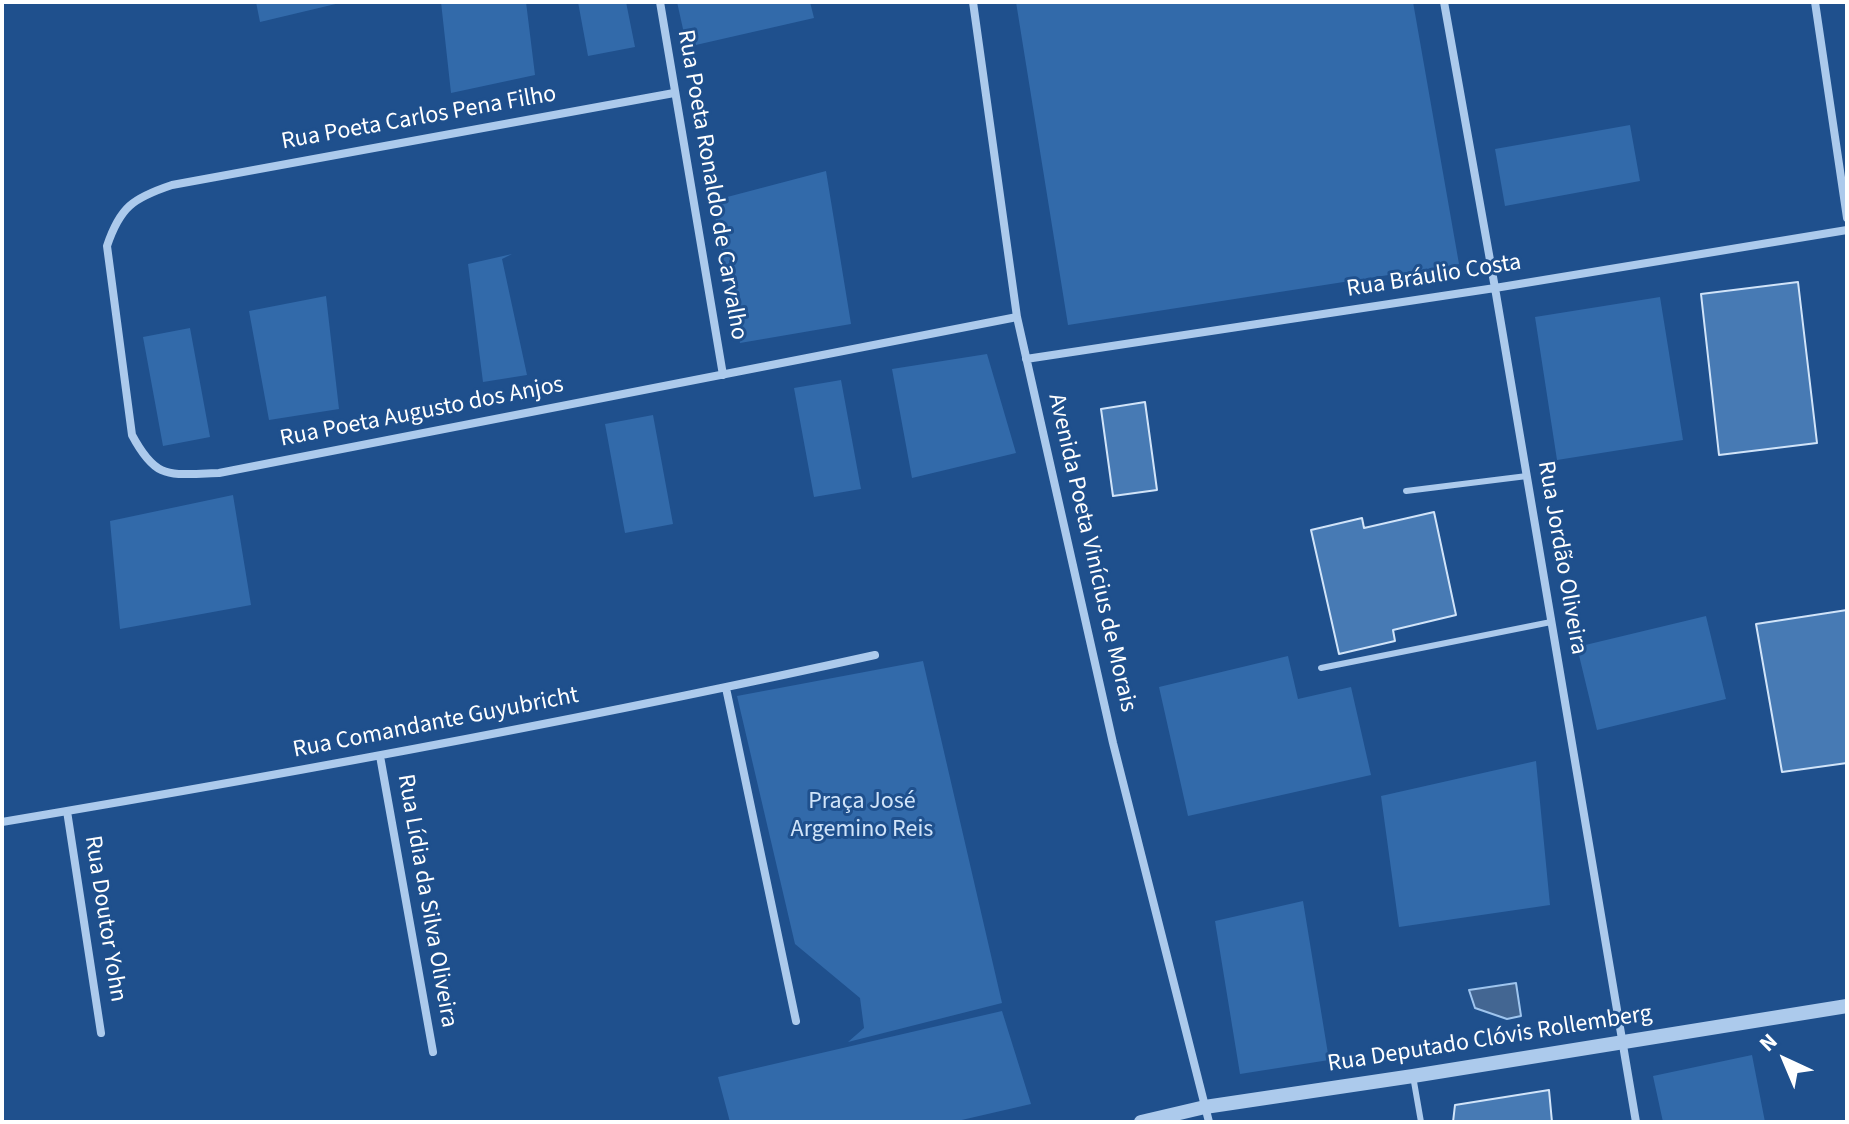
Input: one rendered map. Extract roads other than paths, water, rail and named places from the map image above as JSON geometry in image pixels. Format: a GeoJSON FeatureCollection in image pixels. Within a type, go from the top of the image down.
{"type":"FeatureCollection","features":[{"type":"Feature","properties":{"kind":"street","name":"Rua Poeta Ronaldo de Carvalho"},"geometry":{"type":"LineString","coordinates":[[660,2],[723,375]]}},
{"type":"Feature","properties":{"kind":"street","name":"Avenida Poeta Vinícius de Morais"},"geometry":{"type":"LineString","coordinates":[[973,2],[1017,317],[1113,743],[1209,1122]]}},
{"type":"Feature","properties":{"kind":"street","name":"Rua Jordão Oliveira"},"geometry":{"type":"LineString","coordinates":[[1444,2],[1636,1122]]}},
{"type":"Feature","properties":{"kind":"street"},"geometry":{"type":"LineString","coordinates":[[1815,2],[1847,218]]}},
{"type":"Feature","properties":{"kind":"street","name":"Rua Poeta Carlos Pena Filho"},"geometry":{"type":"LineString","coordinates":[[172,185],[674,93]]}},
{"type":"Feature","properties":{"kind":"street","name":"Rua Poeta Augusto dos Anjos"},"geometry":{"type":"LineString","coordinates":[[172,185],[143,195],[124,209],[107,246],[132,435],[155,468],[176,474],[219,473],[1017,317]]}},
{"type":"Feature","properties":{"kind":"street","name":"Rua Bráulio Costa"},"geometry":{"type":"LineString","coordinates":[[1026,359],[1495,288],[1847,230]]}},
{"type":"Feature","properties":{"kind":"street","name":"Rua Comandante Guyubricht"},"geometry":{"type":"LineString","coordinates":[[2,822],[380,756],[726,688],[875,655]]}},
{"type":"Feature","properties":{"kind":"street"},"geometry":{"type":"LineString","coordinates":[[726,688],[796,1021]]}},
{"type":"Feature","properties":{"kind":"street","name":"Rua Lídia da Silva Oliveira"},"geometry":{"type":"LineString","coordinates":[[380,756],[433,1052]]}},
{"type":"Feature","properties":{"kind":"street","name":"Rua Doutor Yohn"},"geometry":{"type":"LineString","coordinates":[[67,811],[101,1033]]}},
{"type":"Feature","properties":{"kind":"street","name":"Rua Deputado Clóvis Rollemberg"},"geometry":{"type":"LineString","coordinates":[[1141,1122],[1205,1107],[1847,1006]]}},
{"type":"Feature","properties":{"kind":"lane"},"geometry":{"type":"LineString","coordinates":[[1406,491],[1527,476]]}},
{"type":"Feature","properties":{"kind":"lane"},"geometry":{"type":"LineString","coordinates":[[1321,668],[1551,622]]}},
{"type":"Feature","properties":{"kind":"lane"},"geometry":{"type":"LineString","coordinates":[[1413,1076],[1421,1122]]}},
{"type":"Feature","properties":{"kind":"park label","name":"Praça José Argemino Reis"},"geometry":{"type":"Point","coordinates":[862,817]}}]}
